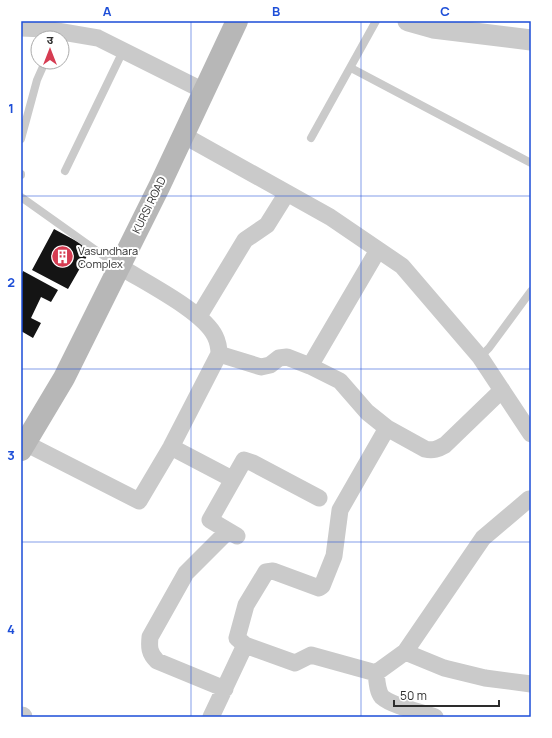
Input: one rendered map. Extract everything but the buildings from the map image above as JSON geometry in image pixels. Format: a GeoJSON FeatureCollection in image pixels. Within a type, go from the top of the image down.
{"type":"FeatureCollection","features":[{"type":"Feature","properties":{"kind":"main road","name":"KURSI ROAD"},"geometry":{"type":"LineString","coordinates":[[22,446],[64,378],[237,21]]}},
{"type":"Feature","properties":{"kind":"street"},"geometry":{"type":"LineString","coordinates":[[408,21],[433,28],[531,40]]}},
{"type":"Feature","properties":{"kind":"street"},"geometry":{"type":"LineString","coordinates":[[21,28],[47,30]]}},
{"type":"Feature","properties":{"kind":"street"},"geometry":{"type":"LineString","coordinates":[[70,35],[98,38],[204,91]]}},
{"type":"Feature","properties":{"kind":"street"},"geometry":{"type":"LineString","coordinates":[[183,135],[330,217],[402,266],[480,356],[530,430]]}},
{"type":"Feature","properties":{"kind":"street"},"geometry":{"type":"LineString","coordinates":[[199,316],[245,240],[267,225],[287,193]]}},
{"type":"Feature","properties":{"kind":"street"},"geometry":{"type":"LineString","coordinates":[[310,366],[378,250]]}},
{"type":"Feature","properties":{"kind":"street"},"geometry":{"type":"LineString","coordinates":[[22,446],[139,501],[171,447],[219,354],[215,335],[199,316],[119,266]]}},
{"type":"Feature","properties":{"kind":"street"},"geometry":{"type":"LineString","coordinates":[[219,354],[261,367],[270,365],[279,358],[287,357],[310,366],[340,381],[367,412],[387,428],[425,449],[438,449],[445,445],[502,390]]}},
{"type":"Feature","properties":{"kind":"street"},"geometry":{"type":"LineString","coordinates":[[376,673],[310,655],[295,663],[245,645],[237,638],[237,633],[246,605],[266,572],[273,571],[319,588],[322,586],[334,556],[340,510],[387,428]]}},
{"type":"Feature","properties":{"kind":"street"},"geometry":{"type":"LineString","coordinates":[[171,447],[232,479]]}},
{"type":"Feature","properties":{"kind":"street"},"geometry":{"type":"LineString","coordinates":[[225,690],[157,661],[153,657],[149,646],[150,637],[182,578],[232,533],[210,520],[242,462],[246,460],[319,498]]}},
{"type":"Feature","properties":{"kind":"street"},"geometry":{"type":"LineString","coordinates":[[376,673],[405,652],[483,538],[529,499]]}},
{"type":"Feature","properties":{"kind":"street"},"geometry":{"type":"LineString","coordinates":[[211,717],[245,645]]}},
{"type":"Feature","properties":{"kind":"street"},"geometry":{"type":"LineString","coordinates":[[405,652],[444,668],[485,678],[531,684]]}},
{"type":"Feature","properties":{"kind":"street"},"geometry":{"type":"LineString","coordinates":[[376,673],[377,686],[381,696],[391,702],[434,717]]}},
{"type":"Feature","properties":{"kind":"lane"},"geometry":{"type":"LineString","coordinates":[[310,138],[351,68],[376,21]]}},
{"type":"Feature","properties":{"kind":"lane"},"geometry":{"type":"LineString","coordinates":[[65,171],[123,51]]}},
{"type":"Feature","properties":{"kind":"lane"},"geometry":{"type":"LineString","coordinates":[[351,68],[531,163]]}},
{"type":"Feature","properties":{"kind":"lane"},"geometry":{"type":"LineString","coordinates":[[21,139],[37,80],[41,70]]}},
{"type":"Feature","properties":{"kind":"lane"},"geometry":{"type":"LineString","coordinates":[[21,197],[119,266]]}},
{"type":"Feature","properties":{"kind":"lane"},"geometry":{"type":"LineString","coordinates":[[480,356],[489,348],[531,291]]}},
{"type":"Feature","properties":{"kind":"place","name":"Vasundhara Complex"},"geometry":{"type":"Point","coordinates":[63,257]}}]}
